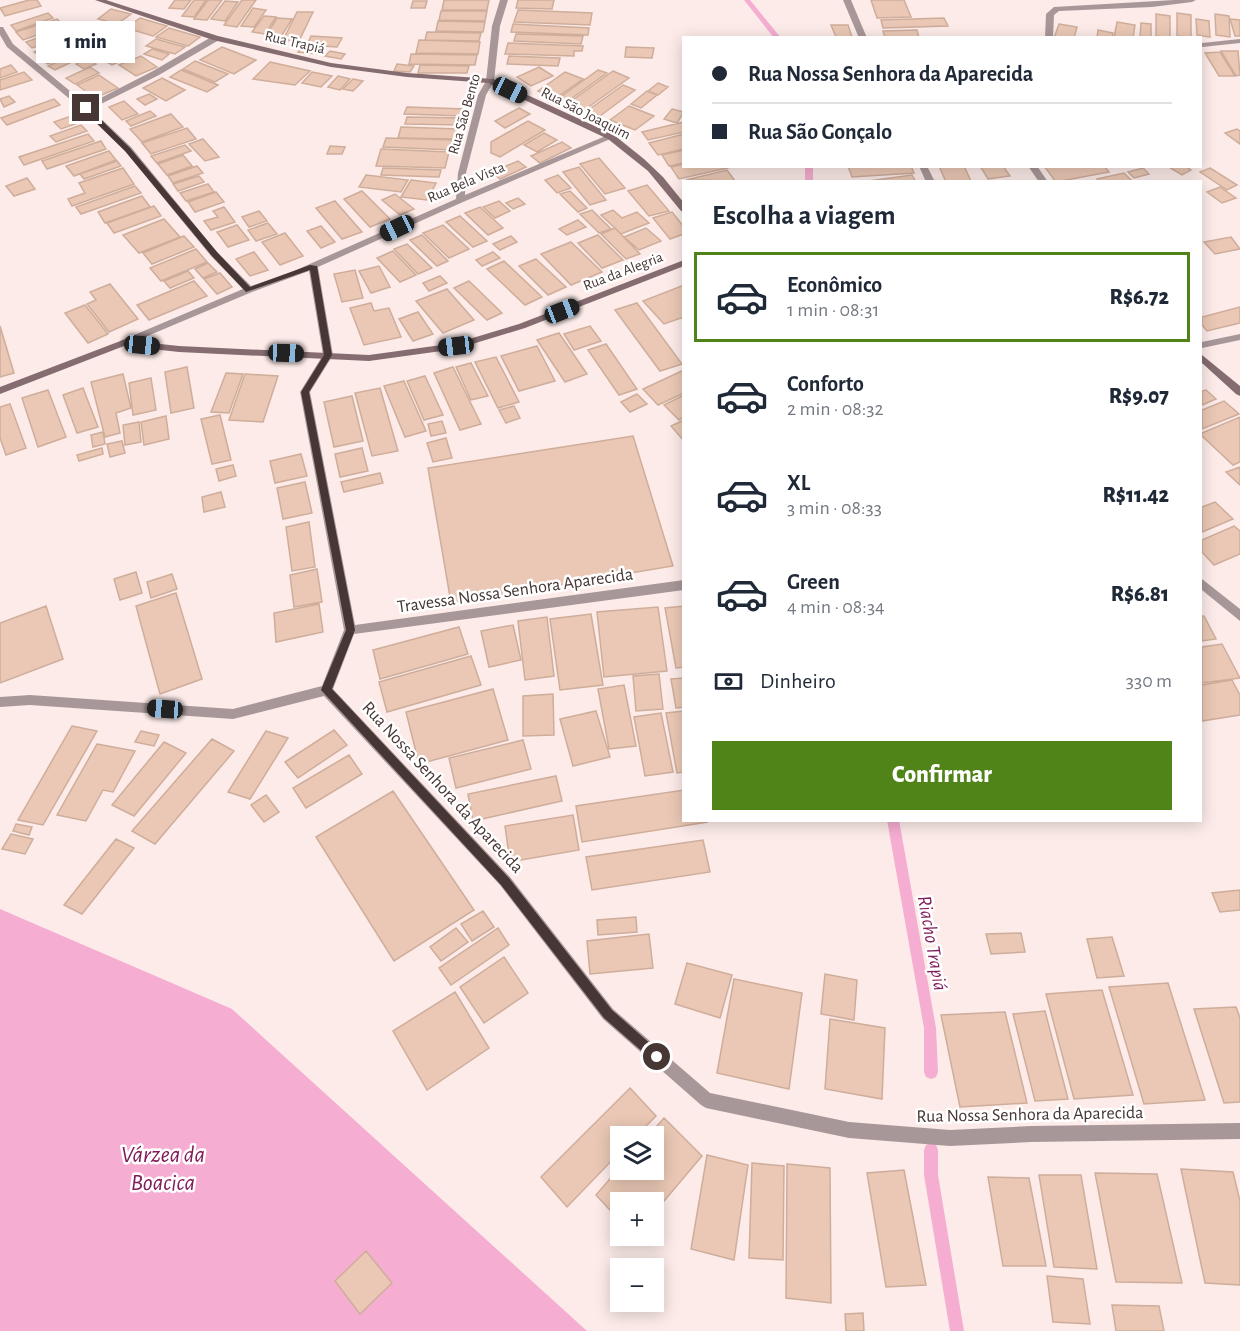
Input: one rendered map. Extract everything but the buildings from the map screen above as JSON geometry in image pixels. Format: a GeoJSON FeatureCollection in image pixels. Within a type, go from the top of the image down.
{"type":"FeatureCollection","features":[{"type":"Feature","properties":{"kind":"street","name":"Rua Trapiá"},"geometry":{"type":"LineString","coordinates":[[99,0],[216,38],[331,65],[407,75],[490,81]]}},
{"type":"Feature","properties":{"kind":"street","name":"Rua São Bento"},"geometry":{"type":"LineString","coordinates":[[460,200],[462,173],[482,95],[490,81],[496,26],[504,0]]}},
{"type":"Feature","properties":{"kind":"street"},"geometry":{"type":"LineString","coordinates":[[847,0],[862,36]]}},
{"type":"Feature","properties":{"kind":"street"},"geometry":{"type":"LineString","coordinates":[[1049,36],[1050,14],[1057,9],[1152,5],[1192,0]]}},
{"type":"Feature","properties":{"kind":"street"},"geometry":{"type":"LineString","coordinates":[[0,29],[10,45],[86,108],[128,149],[214,254],[249,290]]}},
{"type":"Feature","properties":{"kind":"street"},"geometry":{"type":"LineString","coordinates":[[86,108],[156,73],[216,38]]}},
{"type":"Feature","properties":{"kind":"street"},"geometry":{"type":"LineString","coordinates":[[1202,45],[1240,41]]}},
{"type":"Feature","properties":{"kind":"street","name":"Rua São Joaquim"},"geometry":{"type":"LineString","coordinates":[[490,81],[611,137],[628,149],[682,207]]}},
{"type":"Feature","properties":{"kind":"street","name":"Rua Bela Vista"},"geometry":{"type":"LineString","coordinates":[[0,391],[123,344],[249,290],[313,266],[460,200],[611,137]]}},
{"type":"Feature","properties":{"kind":"street","name":"Rua da Alegria"},"geometry":{"type":"LineString","coordinates":[[123,344],[179,349],[369,358],[456,346],[522,327],[682,264]]}},
{"type":"Feature","properties":{"kind":"street"},"geometry":{"type":"LineString","coordinates":[[0,702],[30,700],[232,714],[326,690],[350,630],[305,392],[328,355],[313,266]]}},
{"type":"Feature","properties":{"kind":"street"},"geometry":{"type":"LineString","coordinates":[[1202,345],[1240,337]]}},
{"type":"Feature","properties":{"kind":"street"},"geometry":{"type":"LineString","coordinates":[[1202,358],[1240,392]]}},
{"type":"Feature","properties":{"kind":"street"},"geometry":{"type":"LineString","coordinates":[[1202,584],[1240,616]]}},
{"type":"Feature","properties":{"kind":"street","name":"Travessa Nossa Senhora Aparecida"},"geometry":{"type":"LineString","coordinates":[[350,630],[682,585]]}},
{"type":"Feature","properties":{"kind":"street","name":"Rua Nossa Senhora da Aparecida"},"geometry":{"type":"LineString","coordinates":[[326,690],[505,881],[608,1014],[706,1100],[849,1130],[950,1138],[1031,1134],[1240,1131]]}},
{"type":"Feature","properties":{"kind":"water","name":"Várzea da Boacica"},"geometry":{"type":"Polygon","coordinates":[[[0,909],[232,1009],[587,1331],[0,1331],[0,909]]]}},
{"type":"Feature","properties":{"kind":"waterway","name":"Riacho Trapiá"},"geometry":{"type":"LineString","coordinates":[[747,0],[776,36]]}},
{"type":"Feature","properties":{"kind":"waterway","name":"Riacho Trapiá"},"geometry":{"type":"LineString","coordinates":[[809,168],[809,180]]}},
{"type":"Feature","properties":{"kind":"waterway","name":"Riacho Trapiá"},"geometry":{"type":"LineString","coordinates":[[893,822],[930,1028],[931,1072]]}},
{"type":"Feature","properties":{"kind":"waterway","name":"Riacho Trapiá"},"geometry":{"type":"LineString","coordinates":[[931,1150],[931,1175],[957,1331]]}},
{"type":"Feature","properties":{"kind":"route"},"geometry":{"type":"LineString","coordinates":[[86,108],[128,149],[214,254],[249,290],[313,266],[328,355],[305,392],[350,630],[326,690],[505,881],[608,1014],[657,1057]]}}]}
